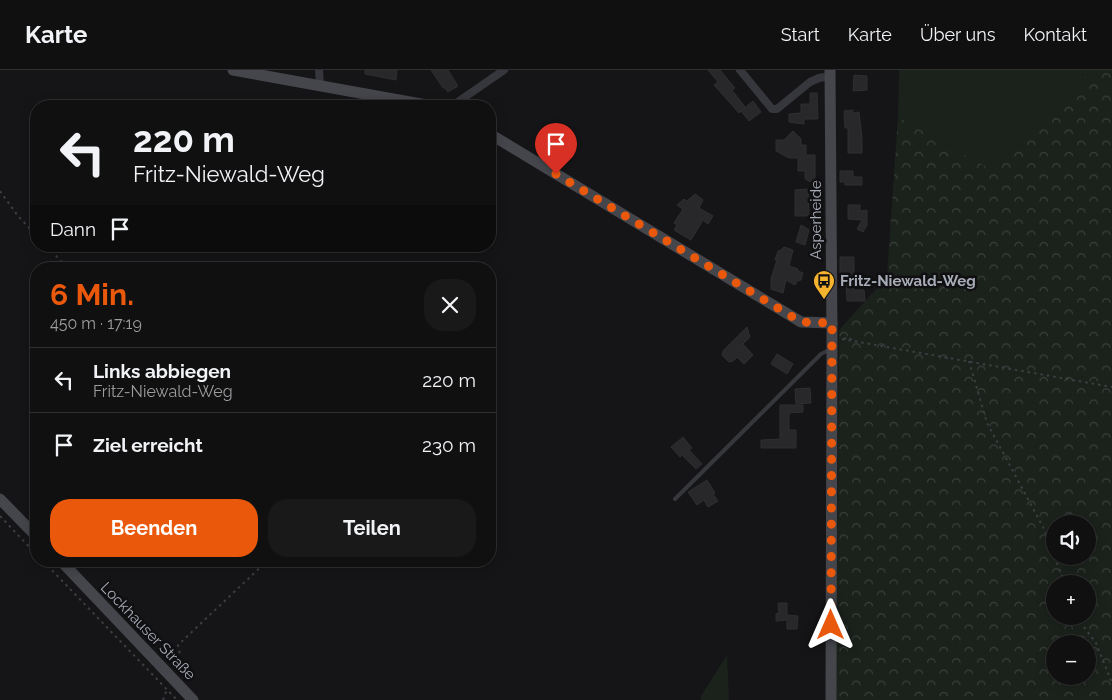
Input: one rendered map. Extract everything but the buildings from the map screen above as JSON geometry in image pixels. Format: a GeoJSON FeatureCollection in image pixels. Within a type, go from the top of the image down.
{"type":"FeatureCollection","features":[{"type":"Feature","properties":{"kind":"street"},"geometry":{"type":"LineString","coordinates":[[233,70],[400,100]]}},
{"type":"Feature","properties":{"kind":"street"},"geometry":{"type":"LineString","coordinates":[[319,70],[320,85]]}},
{"type":"Feature","properties":{"kind":"street"},"geometry":{"type":"LineString","coordinates":[[459,100],[504,70]]}},
{"type":"Feature","properties":{"kind":"street"},"geometry":{"type":"LineString","coordinates":[[740,70],[772,109],[777,109],[810,82],[830,73]]}},
{"type":"Feature","properties":{"kind":"street","name":"Asperheide"},"geometry":{"type":"LineString","coordinates":[[830,73],[832,323],[836,342],[831,700]]}},
{"type":"Feature","properties":{"kind":"street"},"geometry":{"type":"LineString","coordinates":[[496,138],[801,322],[832,323]]}},
{"type":"Feature","properties":{"kind":"street"},"geometry":{"type":"LineString","coordinates":[[0,498],[30,530]]}},
{"type":"Feature","properties":{"kind":"street","name":"Lockhauser Straße"},"geometry":{"type":"LineString","coordinates":[[67,567],[193,700]]}},
{"type":"Feature","properties":{"kind":"lane"},"geometry":{"type":"LineString","coordinates":[[675,499],[821,354],[836,342]]}},
{"type":"Feature","properties":{"kind":"path"},"geometry":{"type":"LineString","coordinates":[[0,191],[30,229]]}},
{"type":"Feature","properties":{"kind":"path"},"geometry":{"type":"LineString","coordinates":[[52,252],[62,262]]}},
{"type":"Feature","properties":{"kind":"path"},"geometry":{"type":"LineString","coordinates":[[836,342],[854,341],[1112,387]]}},
{"type":"Feature","properties":{"kind":"path"},"geometry":{"type":"LineString","coordinates":[[969,361],[987,423],[1043,527],[1061,575]]}},
{"type":"Feature","properties":{"kind":"path"},"geometry":{"type":"LineString","coordinates":[[0,516],[30,548]]}},
{"type":"Feature","properties":{"kind":"path"},"geometry":{"type":"LineString","coordinates":[[49,567],[177,700]]}},
{"type":"Feature","properties":{"kind":"path"},"geometry":{"type":"LineString","coordinates":[[167,672],[180,654],[178,645],[261,567]]}},
{"type":"Feature","properties":{"kind":"path"},"geometry":{"type":"LineString","coordinates":[[1082,625],[1096,643],[1112,683]]}},
{"type":"Feature","properties":{"kind":"green space"},"geometry":{"type":"Polygon","coordinates":[[[899,70],[1092,70],[992,170],[898,117],[899,70]]]}},
{"type":"Feature","properties":{"kind":"green space"},"geometry":{"type":"Polygon","coordinates":[[[1092,70],[1112,70],[1112,700],[836,700],[839,330],[887,277],[898,117],[992,170],[1092,70]]]}},
{"type":"Feature","properties":{"kind":"green space"},"geometry":{"type":"Polygon","coordinates":[[[727,655],[729,700],[701,700],[701,696],[727,655]]]}},
{"type":"Feature","properties":{"kind":"place","name":"Fritz-Niewald-Weg"},"geometry":{"type":"Point","coordinates":[824,300]}},
{"type":"Feature","properties":{"kind":"route"},"geometry":{"type":"LineString","coordinates":[[556,174],[801,322],[832,323],[831,625]]}}]}
